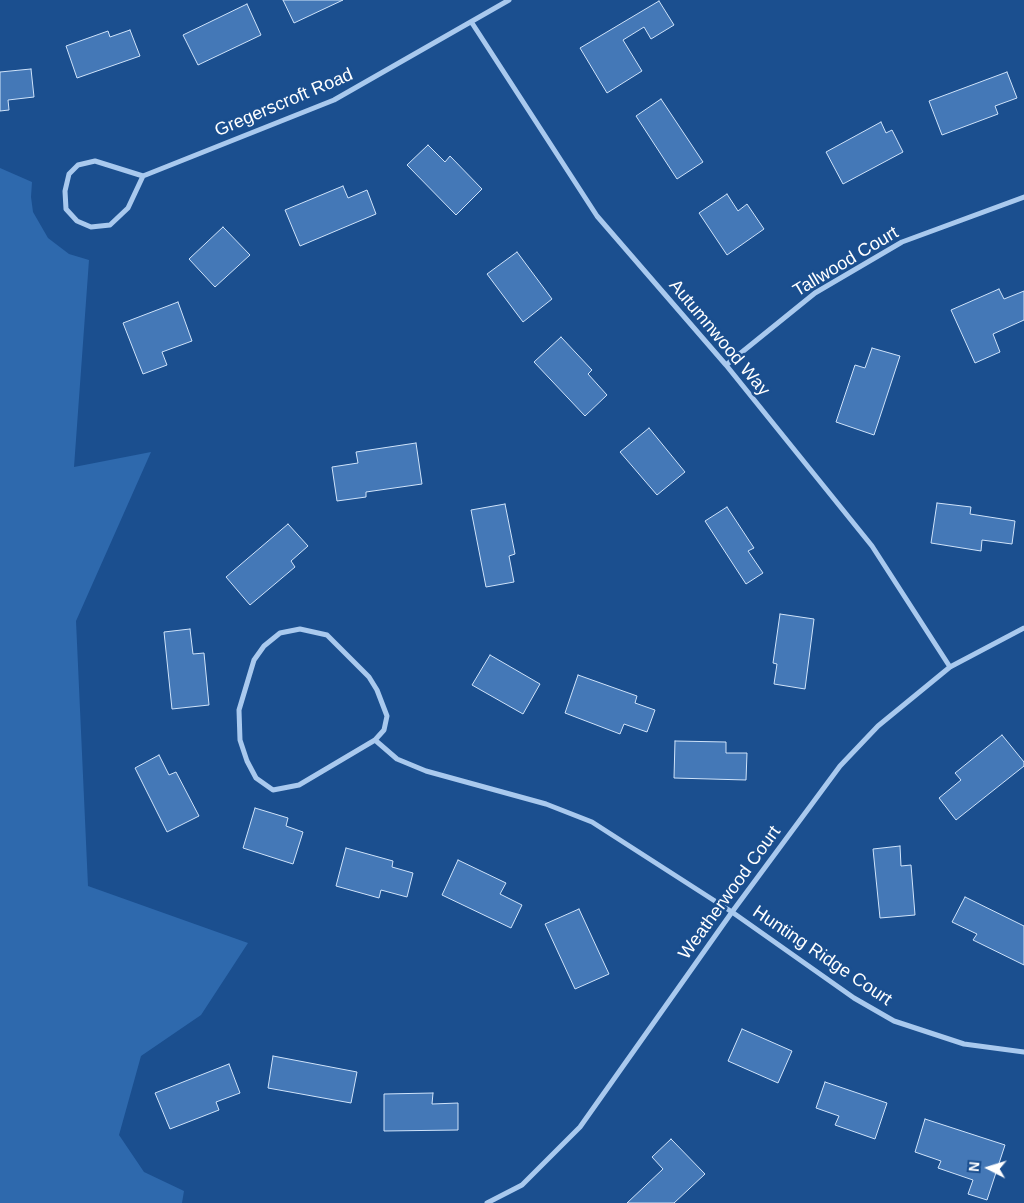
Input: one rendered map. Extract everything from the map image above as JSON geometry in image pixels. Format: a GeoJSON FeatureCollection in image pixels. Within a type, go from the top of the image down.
{"type":"FeatureCollection","features":[{"type":"Feature","properties":{"kind":"street","name":"Gregerscroft Road"},"geometry":{"type":"LineString","coordinates":[[144,176],[334,100],[472,23],[509,0]]}},
{"type":"Feature","properties":{"kind":"street","name":"Autumnwood Way"},"geometry":{"type":"LineString","coordinates":[[472,23],[597,216],[726,365],[872,546],[950,666]]}},
{"type":"Feature","properties":{"kind":"street"},"geometry":{"type":"LineString","coordinates":[[96,161],[144,176],[128,208],[110,225],[91,228],[77,221],[66,209],[65,191],[69,174],[78,165],[96,161]]}},
{"type":"Feature","properties":{"kind":"street","name":"Tallwood Court"},"geometry":{"type":"LineString","coordinates":[[726,365],[815,293],[902,242],[1024,197]]}},
{"type":"Feature","properties":{"kind":"street","name":"Weatherwood Court"},"geometry":{"type":"LineString","coordinates":[[487,1203],[522,1185],[580,1127],[732,912],[840,766],[878,726],[950,666],[1024,628]]}},
{"type":"Feature","properties":{"kind":"street"},"geometry":{"type":"LineString","coordinates":[[300,629],[327,635],[369,677],[377,690],[387,716],[384,730],[375,740],[299,785],[273,790],[256,778],[240,740],[239,710],[254,660],[264,646],[280,633],[300,629]]}},
{"type":"Feature","properties":{"kind":"street","name":"Hunting Ridge Court"},"geometry":{"type":"LineString","coordinates":[[375,740],[397,759],[426,771],[546,804],[592,822],[732,912],[854,998],[894,1021],[964,1044],[1024,1052]]}},
{"type":"Feature","properties":{"kind":"shaded area"},"geometry":{"type":"Polygon","coordinates":[[[0,168],[32,182],[33,212],[48,238],[69,254],[89,260],[74,467],[151,452],[76,621],[88,886],[248,943],[201,1015],[141,1056],[119,1135],[144,1172],[184,1191],[182,1203],[0,1203],[0,168]]]}},
{"type":"Feature","properties":{"kind":"building"},"geometry":{"type":"Polygon","coordinates":[[[283,0],[343,0],[294,23],[283,0]]]}},
{"type":"Feature","properties":{"kind":"building"},"geometry":{"type":"Polygon","coordinates":[[[659,1],[674,25],[651,39],[644,27],[623,40],[642,71],[607,93],[580,48],[659,1]]]}},
{"type":"Feature","properties":{"kind":"building"},"geometry":{"type":"Polygon","coordinates":[[[247,4],[261,35],[198,65],[183,35],[247,4]]]}},
{"type":"Feature","properties":{"kind":"building"},"geometry":{"type":"Polygon","coordinates":[[[130,30],[140,56],[77,78],[66,46],[108,31],[110,37],[130,30]]]}},
{"type":"Feature","properties":{"kind":"building"},"geometry":{"type":"Polygon","coordinates":[[[31,69],[34,97],[8,100],[9,110],[0,111],[0,72],[31,69]]]}},
{"type":"Feature","properties":{"kind":"building"},"geometry":{"type":"Polygon","coordinates":[[[1007,72],[1017,98],[995,106],[998,114],[942,135],[929,101],[1007,72]]]}},
{"type":"Feature","properties":{"kind":"building"},"geometry":{"type":"Polygon","coordinates":[[[661,99],[703,162],[677,179],[636,116],[661,99]]]}},
{"type":"Feature","properties":{"kind":"building"},"geometry":{"type":"Polygon","coordinates":[[[881,122],[886,133],[892,130],[903,152],[843,184],[826,152],[881,122]]]}},
{"type":"Feature","properties":{"kind":"building"},"geometry":{"type":"Polygon","coordinates":[[[428,145],[445,162],[450,156],[482,189],[456,215],[407,165],[428,145]]]}},
{"type":"Feature","properties":{"kind":"building"},"geometry":{"type":"Polygon","coordinates":[[[343,186],[348,198],[367,190],[376,214],[300,246],[285,210],[343,186]]]}},
{"type":"Feature","properties":{"kind":"building"},"geometry":{"type":"Polygon","coordinates":[[[727,194],[738,211],[747,204],[764,229],[727,255],[699,213],[727,194]]]}},
{"type":"Feature","properties":{"kind":"building"},"geometry":{"type":"Polygon","coordinates":[[[223,227],[250,255],[215,287],[189,259],[223,227]]]}},
{"type":"Feature","properties":{"kind":"building"},"geometry":{"type":"Polygon","coordinates":[[[517,252],[552,299],[523,322],[487,274],[517,252]]]}},
{"type":"Feature","properties":{"kind":"building"},"geometry":{"type":"Polygon","coordinates":[[[999,289],[1004,299],[1024,291],[1024,320],[993,334],[1000,352],[975,363],[951,310],[999,289]]]}},
{"type":"Feature","properties":{"kind":"building"},"geometry":{"type":"Polygon","coordinates":[[[178,302],[192,341],[162,352],[167,365],[143,374],[123,323],[178,302]]]}},
{"type":"Feature","properties":{"kind":"building"},"geometry":{"type":"Polygon","coordinates":[[[561,337],[592,370],[588,374],[607,395],[585,416],[534,362],[561,337]]]}},
{"type":"Feature","properties":{"kind":"building"},"geometry":{"type":"Polygon","coordinates":[[[872,348],[900,356],[874,435],[836,422],[855,365],[865,368],[872,348]]]}},
{"type":"Feature","properties":{"kind":"building"},"geometry":{"type":"Polygon","coordinates":[[[649,428],[685,472],[657,495],[620,452],[649,428]]]}},
{"type":"Feature","properties":{"kind":"building"},"geometry":{"type":"Polygon","coordinates":[[[416,443],[422,484],[366,492],[366,497],[337,501],[332,467],[358,463],[356,452],[416,443]]]}},
{"type":"Feature","properties":{"kind":"building"},"geometry":{"type":"Polygon","coordinates":[[[937,503],[971,507],[970,514],[1015,521],[1012,544],[982,540],[981,551],[931,543],[937,503]]]}},
{"type":"Feature","properties":{"kind":"building"},"geometry":{"type":"Polygon","coordinates":[[[505,504],[515,554],[509,556],[514,582],[486,587],[471,510],[505,504]]]}},
{"type":"Feature","properties":{"kind":"building"},"geometry":{"type":"Polygon","coordinates":[[[727,507],[754,548],[748,551],[763,573],[746,584],[705,521],[727,507]]]}},
{"type":"Feature","properties":{"kind":"building"},"geometry":{"type":"Polygon","coordinates":[[[288,524],[308,546],[291,561],[295,567],[250,605],[226,577],[288,524]]]}},
{"type":"Feature","properties":{"kind":"building"},"geometry":{"type":"Polygon","coordinates":[[[780,614],[814,619],[805,689],[774,684],[777,664],[773,663],[780,614]]]}},
{"type":"Feature","properties":{"kind":"building"},"geometry":{"type":"Polygon","coordinates":[[[190,629],[193,654],[204,653],[209,705],[172,709],[164,632],[190,629]]]}},
{"type":"Feature","properties":{"kind":"building"},"geometry":{"type":"Polygon","coordinates":[[[490,655],[540,684],[523,714],[472,685],[490,655]]]}},
{"type":"Feature","properties":{"kind":"building"},"geometry":{"type":"Polygon","coordinates":[[[578,675],[637,696],[635,703],[655,710],[647,732],[624,724],[620,734],[565,713],[578,675]]]}},
{"type":"Feature","properties":{"kind":"building"},"geometry":{"type":"Polygon","coordinates":[[[1002,735],[1024,762],[1024,766],[956,820],[939,798],[961,780],[955,773],[1002,735]]]}},
{"type":"Feature","properties":{"kind":"building"},"geometry":{"type":"Polygon","coordinates":[[[675,741],[726,742],[726,753],[747,753],[746,780],[674,778],[675,741]]]}},
{"type":"Feature","properties":{"kind":"building"},"geometry":{"type":"Polygon","coordinates":[[[159,755],[169,775],[176,772],[199,816],[167,832],[135,768],[159,755]]]}},
{"type":"Feature","properties":{"kind":"building"},"geometry":{"type":"Polygon","coordinates":[[[255,808],[288,818],[286,826],[303,832],[293,864],[243,848],[255,808]]]}},
{"type":"Feature","properties":{"kind":"building"},"geometry":{"type":"Polygon","coordinates":[[[900,846],[901,866],[911,865],[915,915],[880,918],[873,849],[900,846]]]}},
{"type":"Feature","properties":{"kind":"building"},"geometry":{"type":"Polygon","coordinates":[[[346,848],[393,861],[392,867],[413,873],[407,897],[381,890],[379,898],[336,886],[346,848]]]}},
{"type":"Feature","properties":{"kind":"building"},"geometry":{"type":"Polygon","coordinates":[[[458,860],[506,883],[500,894],[522,905],[511,928],[442,895],[458,860]]]}},
{"type":"Feature","properties":{"kind":"building"},"geometry":{"type":"Polygon","coordinates":[[[965,897],[1024,926],[1024,965],[973,940],[977,934],[952,922],[965,897]]]}},
{"type":"Feature","properties":{"kind":"building"},"geometry":{"type":"Polygon","coordinates":[[[579,909],[609,974],[575,989],[545,924],[579,909]]]}},
{"type":"Feature","properties":{"kind":"building"},"geometry":{"type":"Polygon","coordinates":[[[742,1029],[792,1051],[778,1083],[728,1061],[742,1029]]]}},
{"type":"Feature","properties":{"kind":"building"},"geometry":{"type":"Polygon","coordinates":[[[273,1056],[357,1072],[351,1103],[268,1088],[273,1056]]]}},
{"type":"Feature","properties":{"kind":"building"},"geometry":{"type":"Polygon","coordinates":[[[229,1064],[240,1093],[216,1102],[219,1110],[170,1129],[155,1093],[229,1064]]]}},
{"type":"Feature","properties":{"kind":"building"},"geometry":{"type":"Polygon","coordinates":[[[825,1082],[887,1103],[875,1139],[835,1125],[839,1116],[816,1108],[825,1082]]]}},
{"type":"Feature","properties":{"kind":"building"},"geometry":{"type":"Polygon","coordinates":[[[433,1093],[432,1104],[458,1103],[458,1130],[384,1131],[384,1094],[433,1093]]]}},
{"type":"Feature","properties":{"kind":"building"},"geometry":{"type":"Polygon","coordinates":[[[925,1119],[1005,1145],[987,1200],[968,1194],[973,1180],[938,1168],[941,1161],[915,1152],[925,1119]]]}},
{"type":"Feature","properties":{"kind":"building"},"geometry":{"type":"Polygon","coordinates":[[[671,1139],[705,1174],[674,1203],[627,1203],[663,1169],[652,1157],[671,1139]]]}}]}
